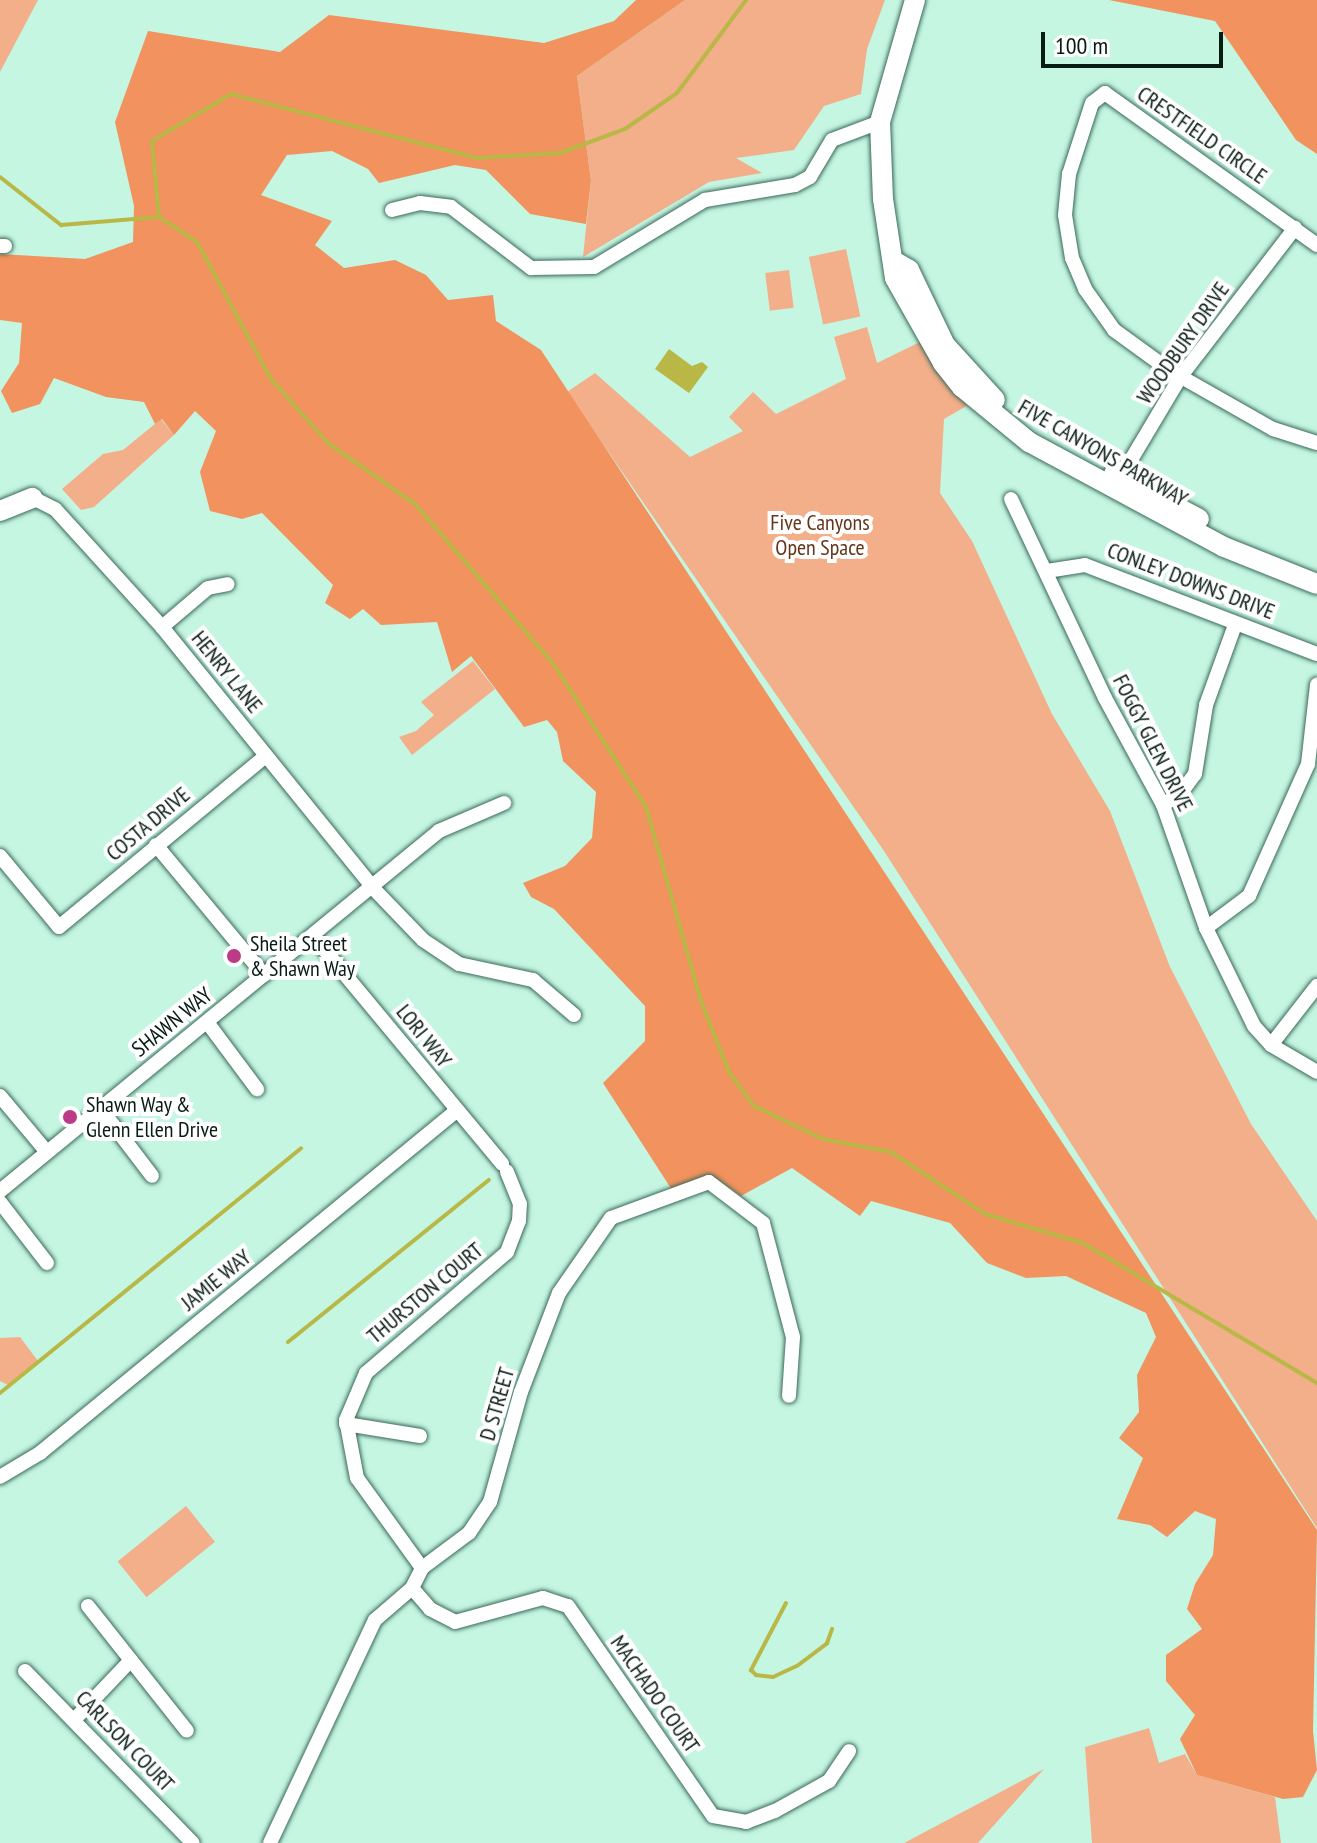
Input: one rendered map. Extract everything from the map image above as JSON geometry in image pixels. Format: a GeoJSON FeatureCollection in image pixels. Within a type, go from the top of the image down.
{"type":"FeatureCollection","features":[{"type":"Feature","properties":{"kind":"main road","name":"FIVE CANYONS PARKWAY"},"geometry":{"type":"LineString","coordinates":[[915,0],[880,122],[883,199],[897,263],[895,278],[915,319],[962,387],[1009,429],[1117,483],[1317,570]]}},
{"type":"Feature","properties":{"kind":"main road","name":"FIVE CANYONS PARKWAY"},"geometry":{"type":"LineString","coordinates":[[1117,483],[1224,547],[1317,584]]}},
{"type":"Feature","properties":{"kind":"main road"},"geometry":{"type":"LineString","coordinates":[[0,511],[33,498]]}},
{"type":"Feature","properties":{"kind":"street","name":"CRESTFIELD CIRCLE"},"geometry":{"type":"LineString","coordinates":[[1181,376],[1114,330],[1072,258],[1065,215],[1069,174],[1092,103],[1105,93],[1317,245]]}},
{"type":"Feature","properties":{"kind":"street"},"geometry":{"type":"LineString","coordinates":[[392,210],[420,203],[451,207],[531,268],[594,267],[705,200],[732,191],[795,185],[810,177],[832,140],[880,122]]}},
{"type":"Feature","properties":{"kind":"street","name":"WOODBURY DRIVE"},"geometry":{"type":"LineString","coordinates":[[1117,483],[1181,376],[1295,228]]}},
{"type":"Feature","properties":{"kind":"street"},"geometry":{"type":"LineString","coordinates":[[1181,376],[1273,429],[1317,443]]}},
{"type":"Feature","properties":{"kind":"street","name":"HENRY LANE"},"geometry":{"type":"LineString","coordinates":[[33,498],[55,509],[162,627],[373,888],[436,952],[459,964],[533,980],[574,1015]]}},
{"type":"Feature","properties":{"kind":"street","name":"FOGGY GLEN DRIVE"},"geometry":{"type":"LineString","coordinates":[[1011,499],[1105,698],[1163,805],[1206,928],[1254,1026],[1271,1045],[1317,1072]]}},
{"type":"Feature","properties":{"kind":"street","name":"CONLEY DOWNS DRIVE"},"geometry":{"type":"LineString","coordinates":[[1047,571],[1085,565],[1317,654]]}},
{"type":"Feature","properties":{"kind":"street"},"geometry":{"type":"LineString","coordinates":[[162,627],[208,588],[228,584]]}},
{"type":"Feature","properties":{"kind":"street"},"geometry":{"type":"LineString","coordinates":[[1163,805],[1181,793],[1195,774],[1206,705],[1235,625]]}},
{"type":"Feature","properties":{"kind":"street"},"geometry":{"type":"LineString","coordinates":[[1206,928],[1249,896],[1308,764],[1317,685]]}},
{"type":"Feature","properties":{"kind":"street","name":"COSTA DRIVE"},"geometry":{"type":"LineString","coordinates":[[0,856],[59,927],[266,756]]}},
{"type":"Feature","properties":{"kind":"street","name":"SHAWN WAY"},"geometry":{"type":"LineString","coordinates":[[0,1191],[439,831],[504,803]]}},
{"type":"Feature","properties":{"kind":"street"},"geometry":{"type":"LineString","coordinates":[[156,845],[264,975]]}},
{"type":"Feature","properties":{"kind":"street","name":"LORI WAY"},"geometry":{"type":"LineString","coordinates":[[313,936],[504,1167]]}},
{"type":"Feature","properties":{"kind":"street"},"geometry":{"type":"LineString","coordinates":[[1271,1045],[1317,986]]}},
{"type":"Feature","properties":{"kind":"street"},"geometry":{"type":"LineString","coordinates":[[207,1022],[257,1089]]}},
{"type":"Feature","properties":{"kind":"street"},"geometry":{"type":"LineString","coordinates":[[0,1096],[47,1152]]}},
{"type":"Feature","properties":{"kind":"street"},"geometry":{"type":"LineString","coordinates":[[101,1109],[152,1176]]}},
{"type":"Feature","properties":{"kind":"street","name":"JAMIE WAY"},"geometry":{"type":"LineString","coordinates":[[0,1477],[40,1453],[456,1111]]}},
{"type":"Feature","properties":{"kind":"street","name":"THURSTON COURT"},"geometry":{"type":"LineString","coordinates":[[346,1424],[353,1397],[366,1373],[507,1252],[520,1204],[504,1167]]}},
{"type":"Feature","properties":{"kind":"street","name":"D STREET"},"geometry":{"type":"LineString","coordinates":[[422,1568],[469,1533],[490,1502],[521,1392],[559,1293],[577,1261],[611,1218],[709,1182],[763,1223],[793,1337],[789,1396]]}},
{"type":"Feature","properties":{"kind":"street"},"geometry":{"type":"LineString","coordinates":[[0,1202],[47,1263]]}},
{"type":"Feature","properties":{"kind":"street"},"geometry":{"type":"LineString","coordinates":[[270,1843],[375,1620],[412,1588],[422,1568],[357,1478],[346,1424],[420,1436]]}},
{"type":"Feature","properties":{"kind":"street","name":"MACHADO COURT"},"geometry":{"type":"LineString","coordinates":[[412,1588],[430,1609],[455,1622],[543,1598],[568,1606],[713,1816],[746,1822],[775,1811],[829,1781],[849,1751]]}},
{"type":"Feature","properties":{"kind":"street"},"geometry":{"type":"LineString","coordinates":[[88,1606],[187,1731]]}},
{"type":"Feature","properties":{"kind":"street"},"geometry":{"type":"LineString","coordinates":[[75,1719],[131,1660]]}},
{"type":"Feature","properties":{"kind":"street","name":"CARLSON COURT"},"geometry":{"type":"LineString","coordinates":[[25,1671],[193,1843]]}},
{"type":"Feature","properties":{"kind":"green space"},"geometry":{"type":"Polygon","coordinates":[[[0,0],[38,0],[0,72],[0,0]]]}},
{"type":"Feature","properties":{"kind":"green space"},"geometry":{"type":"Polygon","coordinates":[[[685,0],[885,0],[867,49],[861,94],[824,106],[794,150],[736,158],[762,173],[709,182],[583,257],[591,181],[577,76],[685,0]]]}},
{"type":"Feature","properties":{"kind":"green space"},"geometry":{"type":"Polygon","coordinates":[[[846,249],[860,316],[823,324],[809,257],[846,249]]]}},
{"type":"Feature","properties":{"kind":"green space"},"geometry":{"type":"Polygon","coordinates":[[[789,270],[794,308],[770,311],[765,273],[789,270]]]}},
{"type":"Feature","properties":{"kind":"green space","name":"Five Canyons Open Space"},"geometry":{"type":"Polygon","coordinates":[[[867,327],[877,363],[926,339],[977,400],[944,419],[940,493],[972,541],[1052,714],[1110,811],[1170,967],[1251,1124],[1317,1221],[1317,1528],[884,851],[567,392],[595,373],[690,457],[743,431],[729,417],[753,392],[776,414],[846,379],[834,337],[867,327]]]}},
{"type":"Feature","properties":{"kind":"green space"},"geometry":{"type":"Polygon","coordinates":[[[161,419],[174,435],[94,507],[81,510],[62,489],[103,454],[123,450],[161,419]]]}},
{"type":"Feature","properties":{"kind":"green space"},"geometry":{"type":"Polygon","coordinates":[[[473,661],[495,689],[412,755],[399,737],[416,731],[434,715],[421,702],[473,661]]]}},
{"type":"Feature","properties":{"kind":"green space"},"geometry":{"type":"Polygon","coordinates":[[[20,1337],[38,1361],[8,1385],[0,1381],[0,1338],[20,1337]]]}},
{"type":"Feature","properties":{"kind":"green space"},"geometry":{"type":"Polygon","coordinates":[[[186,1506],[215,1542],[147,1597],[118,1561],[186,1506]]]}},
{"type":"Feature","properties":{"kind":"green space"},"geometry":{"type":"Polygon","coordinates":[[[1149,1728],[1159,1763],[1185,1754],[1197,1775],[1275,1797],[1281,1843],[1092,1843],[1085,1747],[1149,1728]]]}},
{"type":"Feature","properties":{"kind":"green space"},"geometry":{"type":"Polygon","coordinates":[[[1044,1769],[978,1843],[904,1843],[1044,1769]]]}},
{"type":"Feature","properties":{"kind":"shaded area"},"geometry":{"type":"Polygon","coordinates":[[[636,0],[685,0],[577,76],[591,181],[586,224],[530,214],[486,170],[455,165],[379,183],[368,169],[332,151],[287,155],[261,195],[332,221],[315,245],[344,268],[395,260],[426,275],[448,300],[493,295],[496,321],[541,350],[1317,1530],[1313,1731],[1317,1770],[1303,1797],[1283,1799],[1197,1775],[1180,1739],[1195,1715],[1166,1681],[1166,1655],[1202,1629],[1187,1609],[1195,1584],[1213,1555],[1216,1519],[1195,1511],[1167,1537],[1150,1525],[1117,1519],[1143,1458],[1119,1438],[1139,1412],[1137,1375],[1156,1337],[1146,1313],[1066,1276],[1026,1278],[987,1263],[950,1223],[871,1201],[860,1216],[792,1168],[741,1196],[712,1176],[672,1190],[603,1083],[645,1041],[645,1006],[554,909],[531,897],[523,883],[565,866],[592,838],[596,792],[563,761],[557,732],[547,720],[524,727],[471,656],[452,672],[437,622],[381,625],[363,609],[350,619],[325,603],[333,585],[262,513],[242,519],[210,511],[200,472],[216,431],[195,411],[174,435],[162,419],[155,424],[144,402],[106,397],[54,378],[40,404],[12,413],[1,391],[19,363],[22,323],[0,320],[0,254],[85,259],[133,242],[134,206],[115,122],[148,31],[280,52],[329,15],[544,43],[614,21],[636,0]]]}},
{"type":"Feature","properties":{"kind":"shaded area"},"geometry":{"type":"Polygon","coordinates":[[[1109,0],[1317,0],[1317,154],[1296,140],[1215,21],[1109,0]]]}},
{"type":"Feature","properties":{"kind":"shaded area"},"geometry":{"type":"Polygon","coordinates":[[[669,349],[692,366],[702,362],[708,367],[689,393],[655,369],[669,349]]]}},
{"type":"Feature","properties":{"kind":"waterway"},"geometry":{"type":"LineString","coordinates":[[159,217],[152,141],[231,94],[477,158],[560,153],[625,129],[677,93],[746,0]]}},
{"type":"Feature","properties":{"kind":"waterway"},"geometry":{"type":"LineString","coordinates":[[0,177],[61,225],[159,217],[197,242],[271,379],[328,443],[415,504],[552,662],[646,807],[701,1001],[729,1072],[754,1106],[823,1139],[891,1152],[985,1214],[1083,1243],[1317,1383]]}},
{"type":"Feature","properties":{"kind":"waterway"},"geometry":{"type":"LineString","coordinates":[[0,1393],[301,1148]]}},
{"type":"Feature","properties":{"kind":"waterway"},"geometry":{"type":"LineString","coordinates":[[288,1342],[489,1180]]}},
{"type":"Feature","properties":{"kind":"waterway"},"geometry":{"type":"LineString","coordinates":[[786,1603],[751,1670],[756,1675],[773,1677],[797,1666],[827,1643],[832,1629]]}},
{"type":"Feature","properties":{"kind":"place","name":"Sheila Street & Shawn Way"},"geometry":{"type":"Point","coordinates":[234,956]}},
{"type":"Feature","properties":{"kind":"place","name":"Shawn Way & Glenn Ellen Drive"},"geometry":{"type":"Point","coordinates":[70,1117]}}]}
